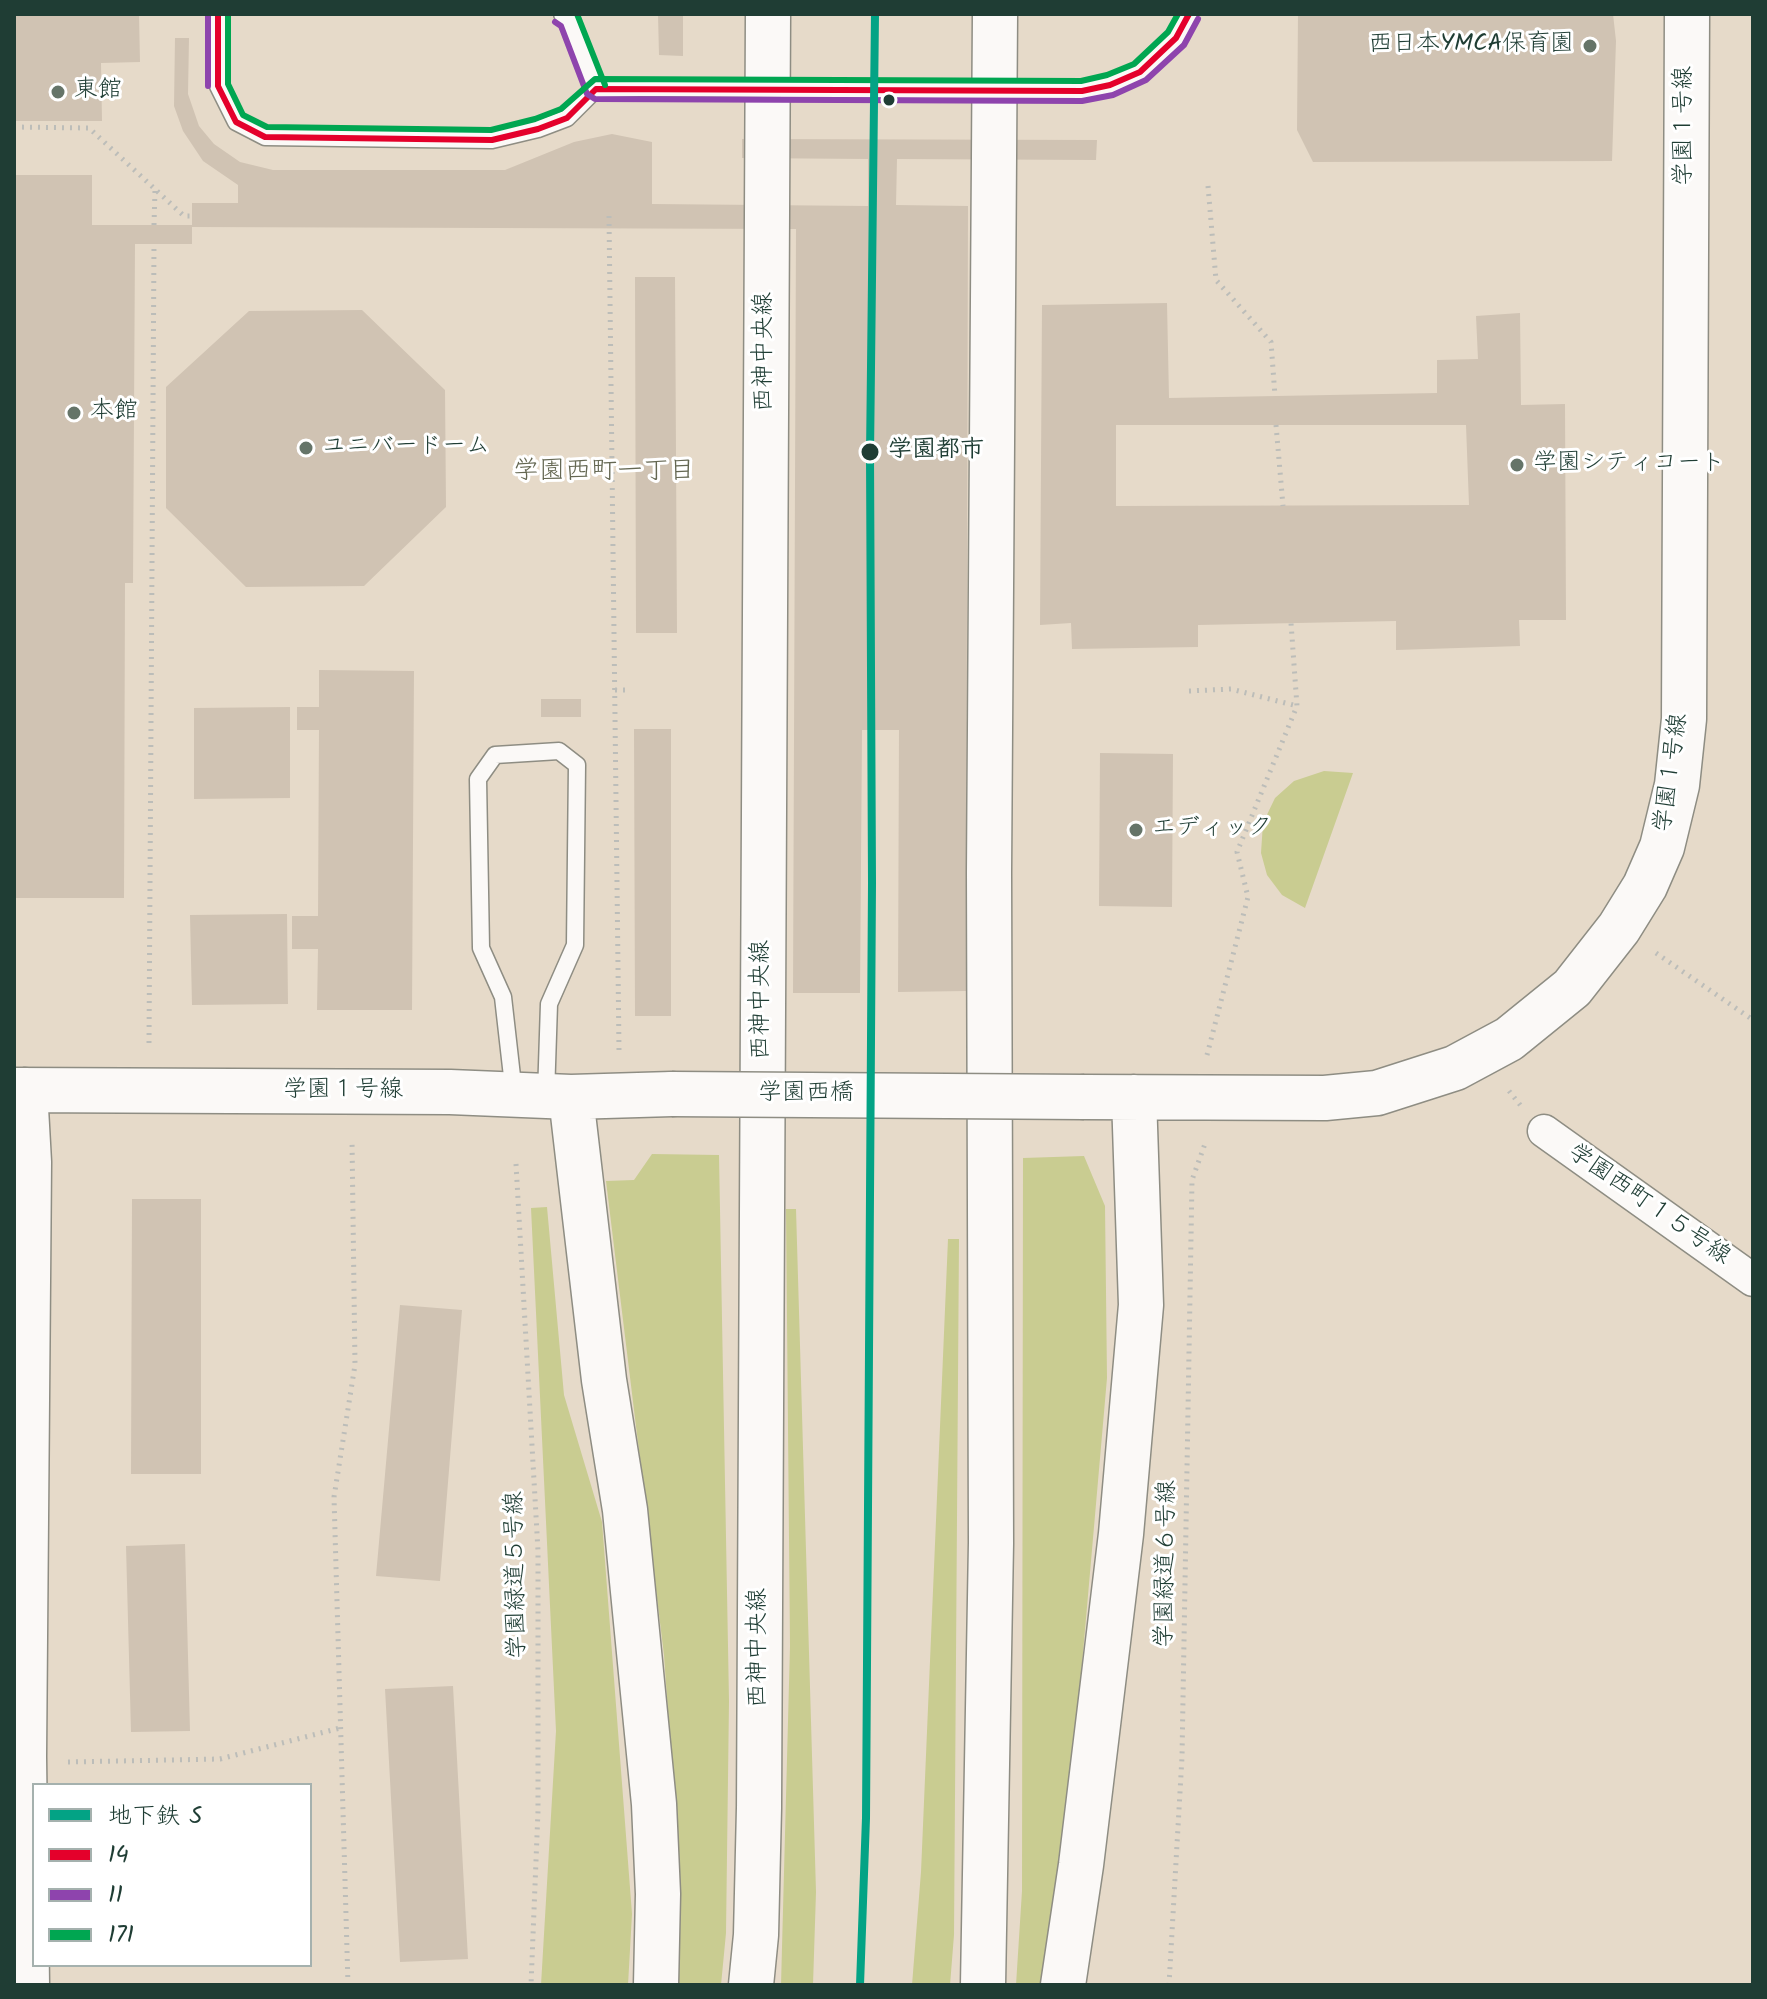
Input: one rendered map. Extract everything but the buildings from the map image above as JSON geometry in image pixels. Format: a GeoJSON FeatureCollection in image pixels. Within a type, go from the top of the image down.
{"type":"FeatureCollection","features":[{"type":"Feature","properties":{"kind":"street","name":"西神中央線"},"geometry":{"type":"LineString","coordinates":[[751,1985],[756,1935],[759,1792],[768,14]]}},
{"type":"Feature","properties":{"kind":"street"},"geometry":{"type":"LineString","coordinates":[[983,1985],[991,1543],[989,855],[995,14]]}},
{"type":"Feature","properties":{"kind":"street","name":"学園１号線"},"geometry":{"type":"LineString","coordinates":[[1084,1097],[1325,1098],[1377,1093],[1455,1068],[1509,1039],[1572,988],[1619,928],[1645,886],[1662,847],[1677,785],[1684,719],[1687,14]]}},
{"type":"Feature","properties":{"kind":"street"},"geometry":{"type":"LineString","coordinates":[[20,1090],[29,1162],[32,1758],[27,1985]]}},
{"type":"Feature","properties":{"kind":"street","name":"学園１号線"},"geometry":{"type":"LineString","coordinates":[[20,1090],[450,1092],[544,1097],[672,1094]]}},
{"type":"Feature","properties":{"kind":"street","name":"学園西橋"},"geometry":{"type":"LineString","coordinates":[[672,1094],[1084,1097]]}},
{"type":"Feature","properties":{"kind":"street"},"geometry":{"type":"LineString","coordinates":[[544,1097],[604,1380],[625,1510],[654,1804],[658,1894],[656,1985]]}},
{"type":"Feature","properties":{"kind":"street"},"geometry":{"type":"LineString","coordinates":[[1063,1985],[1081,1865],[1121,1534],[1141,1305],[1134,1097]]}},
{"type":"Feature","properties":{"kind":"street","name":"学園西町１５号線"},"geometry":{"type":"LineString","coordinates":[[1544,1131],[1753,1280]]}},
{"type":"Feature","properties":{"kind":"lane"},"geometry":{"type":"LineString","coordinates":[[218,14],[218,86],[236,122],[265,137],[492,140],[567,118],[596,89],[1082,91],[1110,85],[1140,72],[1176,38],[1189,14]]}},
{"type":"Feature","properties":{"kind":"lane"},"geometry":{"type":"LineString","coordinates":[[562,14],[569,20],[596,89]]}},
{"type":"Feature","properties":{"kind":"lane"},"geometry":{"type":"LineString","coordinates":[[559,751],[577,765],[575,945],[549,1004],[544,1097],[481,948],[478,779],[495,755],[559,751]]}},
{"type":"Feature","properties":{"kind":"path"},"geometry":{"type":"LineString","coordinates":[[14,127],[89,128],[184,216],[193,216]]}},
{"type":"Feature","properties":{"kind":"path"},"geometry":{"type":"LineString","coordinates":[[1208,186],[1216,280],[1271,342],[1275,396]]}},
{"type":"Feature","properties":{"kind":"path"},"geometry":{"type":"LineString","coordinates":[[154,225],[155,189]]}},
{"type":"Feature","properties":{"kind":"path"},"geometry":{"type":"LineString","coordinates":[[609,216],[619,1050]]}},
{"type":"Feature","properties":{"kind":"path"},"geometry":{"type":"LineString","coordinates":[[149,1043],[154,244]]}},
{"type":"Feature","properties":{"kind":"path"},"geometry":{"type":"LineString","coordinates":[[1276,425],[1283,506]]}},
{"type":"Feature","properties":{"kind":"path"},"geometry":{"type":"LineString","coordinates":[[1207,1052],[1248,897],[1237,852],[1297,706],[1291,623]]}},
{"type":"Feature","properties":{"kind":"path"},"geometry":{"type":"LineString","coordinates":[[1189,691],[1231,689],[1297,706]]}},
{"type":"Feature","properties":{"kind":"path"},"geometry":{"type":"LineString","coordinates":[[615,690],[630,690]]}},
{"type":"Feature","properties":{"kind":"path"},"geometry":{"type":"LineString","coordinates":[[1656,953],[1753,1020]]}},
{"type":"Feature","properties":{"kind":"path"},"geometry":{"type":"LineString","coordinates":[[348,1985],[334,1497],[355,1365],[352,1139]]}},
{"type":"Feature","properties":{"kind":"path","name":"学園緑道６号線"},"geometry":{"type":"LineString","coordinates":[[1169,1985],[1182,1757],[1192,1180],[1206,1146]]}},
{"type":"Feature","properties":{"kind":"path","name":"学園緑道５号線"},"geometry":{"type":"LineString","coordinates":[[516,1164],[538,1551],[538,1811],[531,1985]]}},
{"type":"Feature","properties":{"kind":"path"},"geometry":{"type":"LineString","coordinates":[[32,1758],[220,1759],[340,1728]]}},
{"type":"Feature","properties":{"kind":"green space"},"geometry":{"type":"Polygon","coordinates":[[[1324,771],[1353,773],[1305,908],[1282,895],[1267,875],[1261,853],[1263,823],[1275,798],[1294,781],[1324,771]]]}},
{"type":"Feature","properties":{"kind":"green space"},"geometry":{"type":"Polygon","coordinates":[[[652,1154],[719,1155],[729,1701],[726,1933],[721,1985],[679,1985],[677,1840],[664,1655],[606,1181],[634,1180],[652,1154]]]}},
{"type":"Feature","properties":{"kind":"green space"},"geometry":{"type":"Polygon","coordinates":[[[1084,1156],[1105,1206],[1107,1378],[1071,1790],[1042,1985],[1016,1985],[1022,1891],[1023,1158],[1084,1156]]]}},
{"type":"Feature","properties":{"kind":"green space"},"geometry":{"type":"Polygon","coordinates":[[[547,1207],[564,1395],[602,1522],[632,1914],[628,1985],[541,1985],[556,1731],[531,1208],[547,1207]]]}},
{"type":"Feature","properties":{"kind":"green space"},"geometry":{"type":"Polygon","coordinates":[[[786,1209],[796,1209],[816,1892],[813,1985],[781,1985],[790,1646],[786,1209]]]}},
{"type":"Feature","properties":{"kind":"green space"},"geometry":{"type":"Polygon","coordinates":[[[948,1239],[959,1239],[954,1935],[950,1985],[912,1985],[921,1872],[948,1239]]]}},
{"type":"Feature","properties":{"kind":"metro line","name":"S"},"geometry":{"type":"LineString","coordinates":[[860,1985],[866,1818],[872,883],[870,455],[875,14]]}},
{"type":"Feature","properties":{"kind":"transit line","name":"11"},"geometry":{"type":"LineString","coordinates":[[208,14],[208,86]]}},
{"type":"Feature","properties":{"kind":"transit line","name":"14"},"geometry":{"type":"LineString","coordinates":[[218,14],[218,86],[236,122],[265,137],[492,140],[567,118],[596,89],[1082,91],[1110,85],[1140,72],[1176,38],[1189,14]]}},
{"type":"Feature","properties":{"kind":"transit line","name":"171"},"geometry":{"type":"LineString","coordinates":[[228,14],[228,84],[243,115],[267,127],[491,130],[561,109],[595,79],[1081,81],[1134,64],[1168,32],[1178,14]]}},
{"type":"Feature","properties":{"kind":"transit line","name":"171"},"geometry":{"type":"LineString","coordinates":[[577,14],[605,85]]}},
{"type":"Feature","properties":{"kind":"transit line","name":"11"},"geometry":{"type":"LineString","coordinates":[[555,22],[561,26],[587,94],[595,99],[1082,101],[1113,95],[1146,80],[1184,45],[1198,19]]}},
{"type":"Feature","properties":{"kind":"place","name":"西日本YMCA保育園"},"geometry":{"type":"Point","coordinates":[1590,46]}},
{"type":"Feature","properties":{"kind":"place","name":"東館"},"geometry":{"type":"Point","coordinates":[58,92]}},
{"type":"Feature","properties":{"kind":"place","name":"本館"},"geometry":{"type":"Point","coordinates":[74,413]}},
{"type":"Feature","properties":{"kind":"place","name":"ユニバードーム"},"geometry":{"type":"Point","coordinates":[306,448]}},
{"type":"Feature","properties":{"kind":"place","name":"学園都市"},"geometry":{"type":"Point","coordinates":[870,452]}},
{"type":"Feature","properties":{"kind":"place","name":"学園シティコート"},"geometry":{"type":"Point","coordinates":[1517,465]}},
{"type":"Feature","properties":{"kind":"place","name":"エディック"},"geometry":{"type":"Point","coordinates":[1136,830]}},
{"type":"Feature","properties":{"kind":"district","name":"学園西町一丁目"},"geometry":{"type":"Point","coordinates":[604,474]}}]}
